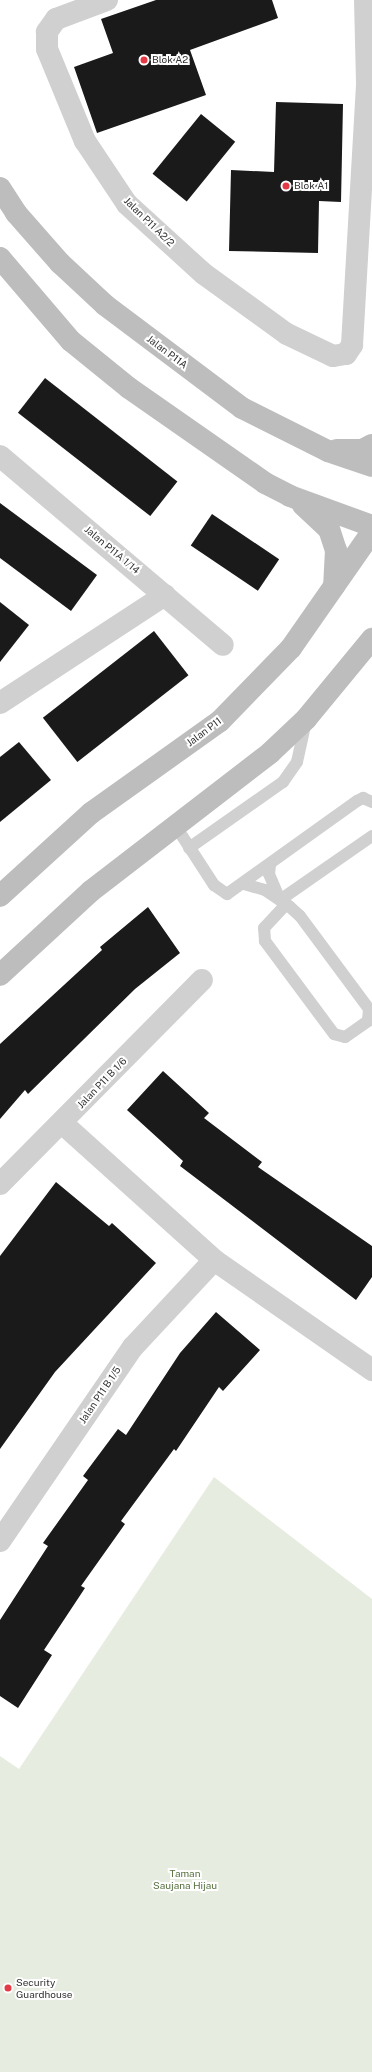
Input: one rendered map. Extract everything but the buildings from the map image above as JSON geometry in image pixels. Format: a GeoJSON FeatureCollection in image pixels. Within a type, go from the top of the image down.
{"type":"FeatureCollection","features":[{"type":"Feature","properties":{"kind":"main road","name":"Jalan P11A"},"geometry":{"type":"LineString","coordinates":[[0,188],[16,213],[60,263],[105,305],[242,408],[328,450],[372,466]]}},
{"type":"Feature","properties":{"kind":"main road"},"geometry":{"type":"LineString","coordinates":[[0,258],[71,340],[128,388],[212,448],[290,496],[329,529],[336,550],[334,586]]}},
{"type":"Feature","properties":{"kind":"main road"},"geometry":{"type":"LineString","coordinates":[[328,450],[362,450],[372,445]]}},
{"type":"Feature","properties":{"kind":"main road"},"geometry":{"type":"LineString","coordinates":[[290,496],[372,526]]}},
{"type":"Feature","properties":{"kind":"main road","name":"Jalan P11"},"geometry":{"type":"LineString","coordinates":[[0,896],[91,813],[220,721],[291,648],[372,532]]}},
{"type":"Feature","properties":{"kind":"main road"},"geometry":{"type":"LineString","coordinates":[[0,975],[91,891],[270,753],[306,719],[372,639]]}},
{"type":"Feature","properties":{"kind":"street","name":"Jalan P11 A2/2"},"geometry":{"type":"LineString","coordinates":[[107,0],[56,19],[46,32],[46,49],[85,141],[127,204],[204,274],[286,334],[333,356],[346,354],[352,345],[367,90],[365,0]]}},
{"type":"Feature","properties":{"kind":"street","name":"Jalan P11A 1/14"},"geometry":{"type":"LineString","coordinates":[[0,456],[223,645]]}},
{"type":"Feature","properties":{"kind":"street"},"geometry":{"type":"LineString","coordinates":[[0,703],[165,595]]}},
{"type":"Feature","properties":{"kind":"street","name":"Jalan P11 B 1/6"},"geometry":{"type":"LineString","coordinates":[[0,1184],[202,980]]}},
{"type":"Feature","properties":{"kind":"street"},"geometry":{"type":"LineString","coordinates":[[62,1123],[214,1260],[372,1370]]}},
{"type":"Feature","properties":{"kind":"street","name":"Jalan P11 B 1/5"},"geometry":{"type":"LineString","coordinates":[[0,1541],[133,1347],[214,1260]]}},
{"type":"Feature","properties":{"kind":"lane"},"geometry":{"type":"LineString","coordinates":[[190,848],[283,782],[297,762],[306,719]]}},
{"type":"Feature","properties":{"kind":"lane"},"geometry":{"type":"LineString","coordinates":[[175,825],[222,892],[227,894],[244,884],[357,801],[363,798],[372,802]]}},
{"type":"Feature","properties":{"kind":"lane"},"geometry":{"type":"LineString","coordinates":[[244,884],[264,890],[283,902],[300,916],[369,1009],[368,1021],[345,1038],[334,1034],[265,941],[264,928],[283,902],[372,836]]}},
{"type":"Feature","properties":{"kind":"lane"},"geometry":{"type":"LineString","coordinates":[[270,865],[269,874],[283,902]]}},
{"type":"Feature","properties":{"kind":"green space","name":"Taman Saujana Hijau"},"geometry":{"type":"Polygon","coordinates":[[[214,1477],[372,1599],[372,2072],[0,2072],[0,1756],[19,1769],[214,1477]]]}},
{"type":"Feature","properties":{"kind":"place","name":"Blok A2"},"geometry":{"type":"Point","coordinates":[144,60]}},
{"type":"Feature","properties":{"kind":"place","name":"Blok A1"},"geometry":{"type":"Point","coordinates":[286,186]}},
{"type":"Feature","properties":{"kind":"place","name":"Security Guardhouse"},"geometry":{"type":"Point","coordinates":[8,1988]}}]}
